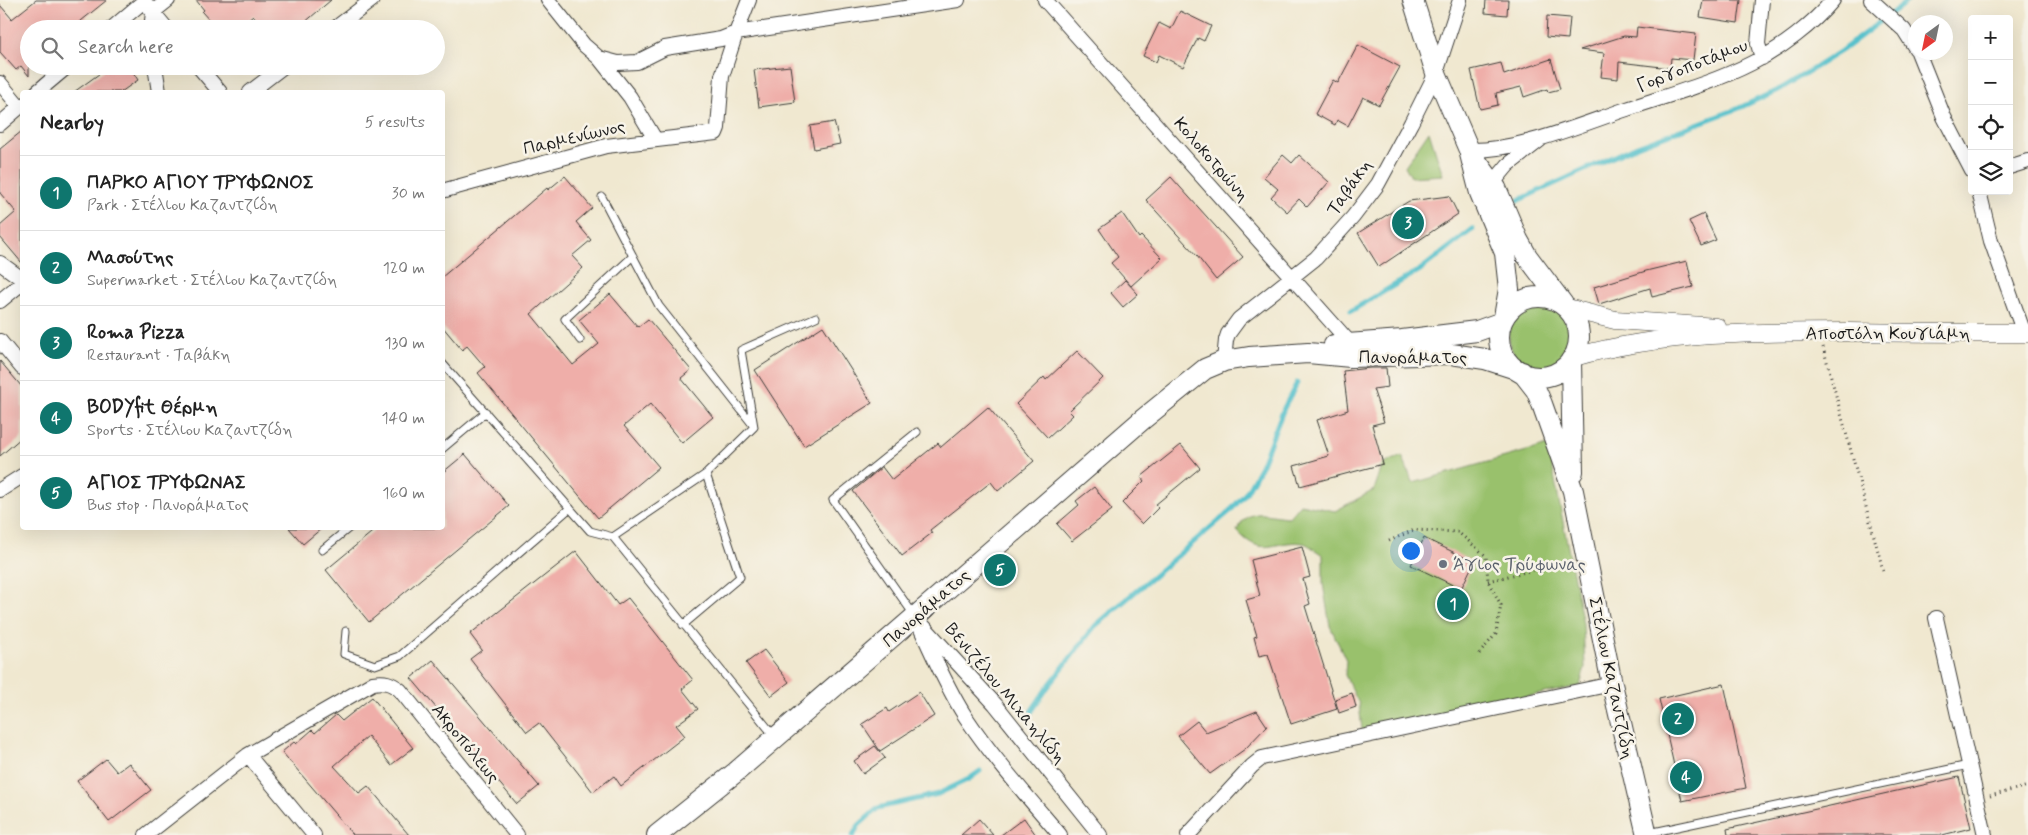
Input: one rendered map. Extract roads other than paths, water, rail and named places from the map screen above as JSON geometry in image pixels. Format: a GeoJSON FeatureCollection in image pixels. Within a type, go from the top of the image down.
{"type":"FeatureCollection","features":[{"type":"Feature","properties":{"kind":"main road"},"geometry":{"type":"LineString","coordinates":[[1414,0],[1436,73],[1469,150],[1494,198],[1504,226],[1505,253],[1509,277],[1509,299],[1499,334],[1500,345],[1504,356],[1519,371],[1538,376],[1549,375],[1559,371],[1573,359],[1578,347],[1579,331],[1576,321],[1504,226]]}},
{"type":"Feature","properties":{"kind":"main road"},"geometry":{"type":"LineString","coordinates":[[1469,150],[1480,192],[1494,198]]}},
{"type":"Feature","properties":{"kind":"main road"},"geometry":{"type":"LineString","coordinates":[[1503,320],[1514,305],[1531,298],[1548,298],[1565,306]]}},
{"type":"Feature","properties":{"kind":"main road","name":"Πανοράματος"},"geometry":{"type":"LineString","coordinates":[[1308,353],[1328,346],[1388,342],[1477,330],[1503,320]]}},
{"type":"Feature","properties":{"kind":"main road","name":"Πανοράματος"},"geometry":{"type":"LineString","coordinates":[[657,835],[736,772],[1176,391],[1205,369],[1224,361],[1249,357],[1308,353],[1351,357],[1451,354],[1485,359],[1519,371]]}},
{"type":"Feature","properties":{"kind":"main road","name":"Στέλιου Καζαντζίδη"},"geometry":{"type":"LineString","coordinates":[[1573,359],[1573,491]]}},
{"type":"Feature","properties":{"kind":"main road","name":"Στέλιου Καζαντζίδη"},"geometry":{"type":"LineString","coordinates":[[1519,371],[1536,390],[1573,491],[1612,684],[1646,834]]}},
{"type":"Feature","properties":{"kind":"street"},"geometry":{"type":"LineString","coordinates":[[121,20],[144,0],[160,20]]}},
{"type":"Feature","properties":{"kind":"street"},"geometry":{"type":"LineString","coordinates":[[152,20],[153,12],[168,0]]}},
{"type":"Feature","properties":{"kind":"street"},"geometry":{"type":"LineString","coordinates":[[346,20],[372,0]]}},
{"type":"Feature","properties":{"kind":"street"},"geometry":{"type":"LineString","coordinates":[[548,0],[584,45],[599,58],[630,97],[655,139]]}},
{"type":"Feature","properties":{"kind":"street"},"geometry":{"type":"LineString","coordinates":[[736,32],[749,0]]}},
{"type":"Feature","properties":{"kind":"street"},"geometry":{"type":"LineString","coordinates":[[599,58],[618,63],[637,62],[665,48],[721,38],[736,32],[958,0]]}},
{"type":"Feature","properties":{"kind":"street","name":"Κολοκοτρώνη"},"geometry":{"type":"LineString","coordinates":[[1045,0],[1350,344]]}},
{"type":"Feature","properties":{"kind":"street","name":"Ταβάκη"},"geometry":{"type":"LineString","coordinates":[[1224,361],[1226,340],[1235,324],[1248,311],[1316,258],[1362,206],[1392,158],[1436,73],[1460,0]]}},
{"type":"Feature","properties":{"kind":"street"},"geometry":{"type":"LineString","coordinates":[[1762,0],[1758,44],[1762,58]]}},
{"type":"Feature","properties":{"kind":"street","name":"Γοργοποτάμου"},"geometry":{"type":"LineString","coordinates":[[1469,150],[1494,149],[1547,135],[1708,82],[1762,58],[1806,26],[1833,0]]}},
{"type":"Feature","properties":{"kind":"street"},"geometry":{"type":"LineString","coordinates":[[1871,0],[1904,30],[1908,36]]}},
{"type":"Feature","properties":{"kind":"street","name":"Παρμενίωνος"},"geometry":{"type":"LineString","coordinates":[[445,190],[589,149],[655,139],[716,133],[722,76],[736,32]]}},
{"type":"Feature","properties":{"kind":"street"},"geometry":{"type":"LineString","coordinates":[[1921,60],[1944,117],[1968,163]]}},
{"type":"Feature","properties":{"kind":"street"},"geometry":{"type":"LineString","coordinates":[[39,90],[57,75]]}},
{"type":"Feature","properties":{"kind":"street"},"geometry":{"type":"LineString","coordinates":[[156,75],[159,90]]}},
{"type":"Feature","properties":{"kind":"street"},"geometry":{"type":"LineString","coordinates":[[206,75],[218,90]]}},
{"type":"Feature","properties":{"kind":"street"},"geometry":{"type":"LineString","coordinates":[[253,90],[272,75]]}},
{"type":"Feature","properties":{"kind":"street"},"geometry":{"type":"LineString","coordinates":[[0,83],[20,105]]}},
{"type":"Feature","properties":{"kind":"street"},"geometry":{"type":"LineString","coordinates":[[0,124],[20,107]]}},
{"type":"Feature","properties":{"kind":"street","name":"Γοργοποτάμου"},"geometry":{"type":"LineString","coordinates":[[1494,198],[1519,156],[1547,135]]}},
{"type":"Feature","properties":{"kind":"street"},"geometry":{"type":"LineString","coordinates":[[2013,166],[2028,161]]}},
{"type":"Feature","properties":{"kind":"street"},"geometry":{"type":"LineString","coordinates":[[1980,195],[1991,241],[2026,333]]}},
{"type":"Feature","properties":{"kind":"street"},"geometry":{"type":"LineString","coordinates":[[0,263],[20,279]]}},
{"type":"Feature","properties":{"kind":"street"},"geometry":{"type":"LineString","coordinates":[[0,301],[20,283]]}},
{"type":"Feature","properties":{"kind":"street","name":"Αποστόλη Κουγιάμη"},"geometry":{"type":"LineString","coordinates":[[1565,306],[1614,320],[1700,325],[1747,332]]}},
{"type":"Feature","properties":{"kind":"street","name":"Αποστόλη Κουγιάμη"},"geometry":{"type":"LineString","coordinates":[[1573,359],[1612,346],[1645,341],[1747,332],[2026,333]]}},
{"type":"Feature","properties":{"kind":"street"},"geometry":{"type":"LineString","coordinates":[[0,341],[20,366]]}},
{"type":"Feature","properties":{"kind":"street"},"geometry":{"type":"LineString","coordinates":[[0,490],[20,477]]}},
{"type":"Feature","properties":{"kind":"street","name":"Βενιζέλου Μιχαηλίδη"},"geometry":{"type":"LineString","coordinates":[[916,618],[944,678],[965,715],[998,760],[1060,835]]}},
{"type":"Feature","properties":{"kind":"street","name":"Βενιζέλου Μιχαηλίδη"},"geometry":{"type":"LineString","coordinates":[[916,618],[995,704],[1100,835]]}},
{"type":"Feature","properties":{"kind":"street"},"geometry":{"type":"LineString","coordinates":[[1936,618],[1985,835]]}},
{"type":"Feature","properties":{"kind":"street","name":"Ακροπόλεως"},"geometry":{"type":"LineString","coordinates":[[248,756],[373,683],[391,684],[400,690],[517,835]]}},
{"type":"Feature","properties":{"kind":"street"},"geometry":{"type":"LineString","coordinates":[[1188,835],[1252,766],[1262,758],[1612,684]]}},
{"type":"Feature","properties":{"kind":"street"},"geometry":{"type":"LineString","coordinates":[[146,835],[248,756],[314,835]]}},
{"type":"Feature","properties":{"kind":"lane"},"geometry":{"type":"LineString","coordinates":[[602,197],[659,306],[754,426]]}},
{"type":"Feature","properties":{"kind":"lane"},"geometry":{"type":"LineString","coordinates":[[580,340],[565,319],[633,256]]}},
{"type":"Feature","properties":{"kind":"lane"},"geometry":{"type":"LineString","coordinates":[[754,426],[741,350],[816,317]]}},
{"type":"Feature","properties":{"kind":"lane"},"geometry":{"type":"LineString","coordinates":[[445,366],[590,531],[613,537],[776,737]]}},
{"type":"Feature","properties":{"kind":"lane"},"geometry":{"type":"LineString","coordinates":[[445,446],[486,412]]}},
{"type":"Feature","properties":{"kind":"lane"},"geometry":{"type":"LineString","coordinates":[[613,537],[706,474],[754,426]]}},
{"type":"Feature","properties":{"kind":"lane"},"geometry":{"type":"LineString","coordinates":[[916,618],[832,500],[917,432]]}},
{"type":"Feature","properties":{"kind":"lane"},"geometry":{"type":"LineString","coordinates":[[683,625],[740,577],[706,474]]}},
{"type":"Feature","properties":{"kind":"lane"},"geometry":{"type":"LineString","coordinates":[[346,631],[344,654],[375,665],[400,656],[570,508]]}},
{"type":"Feature","properties":{"kind":"lane"},"geometry":{"type":"LineString","coordinates":[[322,550],[347,530]]}},
{"type":"Feature","properties":{"kind":"lane"},"geometry":{"type":"LineString","coordinates":[[1646,834],[1969,765]]}},
{"type":"Feature","properties":{"kind":"waterway"},"geometry":{"type":"LineString","coordinates":[[1519,200],[1637,146],[1737,109],[1782,88],[1841,51],[1909,0]]}},
{"type":"Feature","properties":{"kind":"waterway"},"geometry":{"type":"LineString","coordinates":[[1351,311],[1420,270],[1473,229]]}},
{"type":"Feature","properties":{"kind":"waterway"},"geometry":{"type":"LineString","coordinates":[[1029,715],[1047,688],[1095,626],[1230,511],[1246,493],[1261,466],[1284,408],[1297,383]]}},
{"type":"Feature","properties":{"kind":"waterway"},"geometry":{"type":"LineString","coordinates":[[853,835],[859,825],[878,808],[938,794],[969,779],[980,771]]}},
{"type":"Feature","properties":{"kind":"place","name":"Roma Pizza"},"geometry":{"type":"Point","coordinates":[1408,223]}},
{"type":"Feature","properties":{"kind":"place","name":"Άγιος Τρύφωνας"},"geometry":{"type":"Point","coordinates":[1443,564]}},
{"type":"Feature","properties":{"kind":"place","name":"ΑΓΙΟΣ ΤΡΥΦΩΝΑΣ"},"geometry":{"type":"Point","coordinates":[1000,570]}},
{"type":"Feature","properties":{"kind":"place","name":"ΠΑΡΚΟ ΑΓΙΟΥ ΤΡΥΦΩΝΟΣ"},"geometry":{"type":"Point","coordinates":[1453,604]}},
{"type":"Feature","properties":{"kind":"place","name":"Μασούτης"},"geometry":{"type":"Point","coordinates":[1678,719]}},
{"type":"Feature","properties":{"kind":"place","name":"BODYfit Θέρμη"},"geometry":{"type":"Point","coordinates":[1686,777]}}]}
